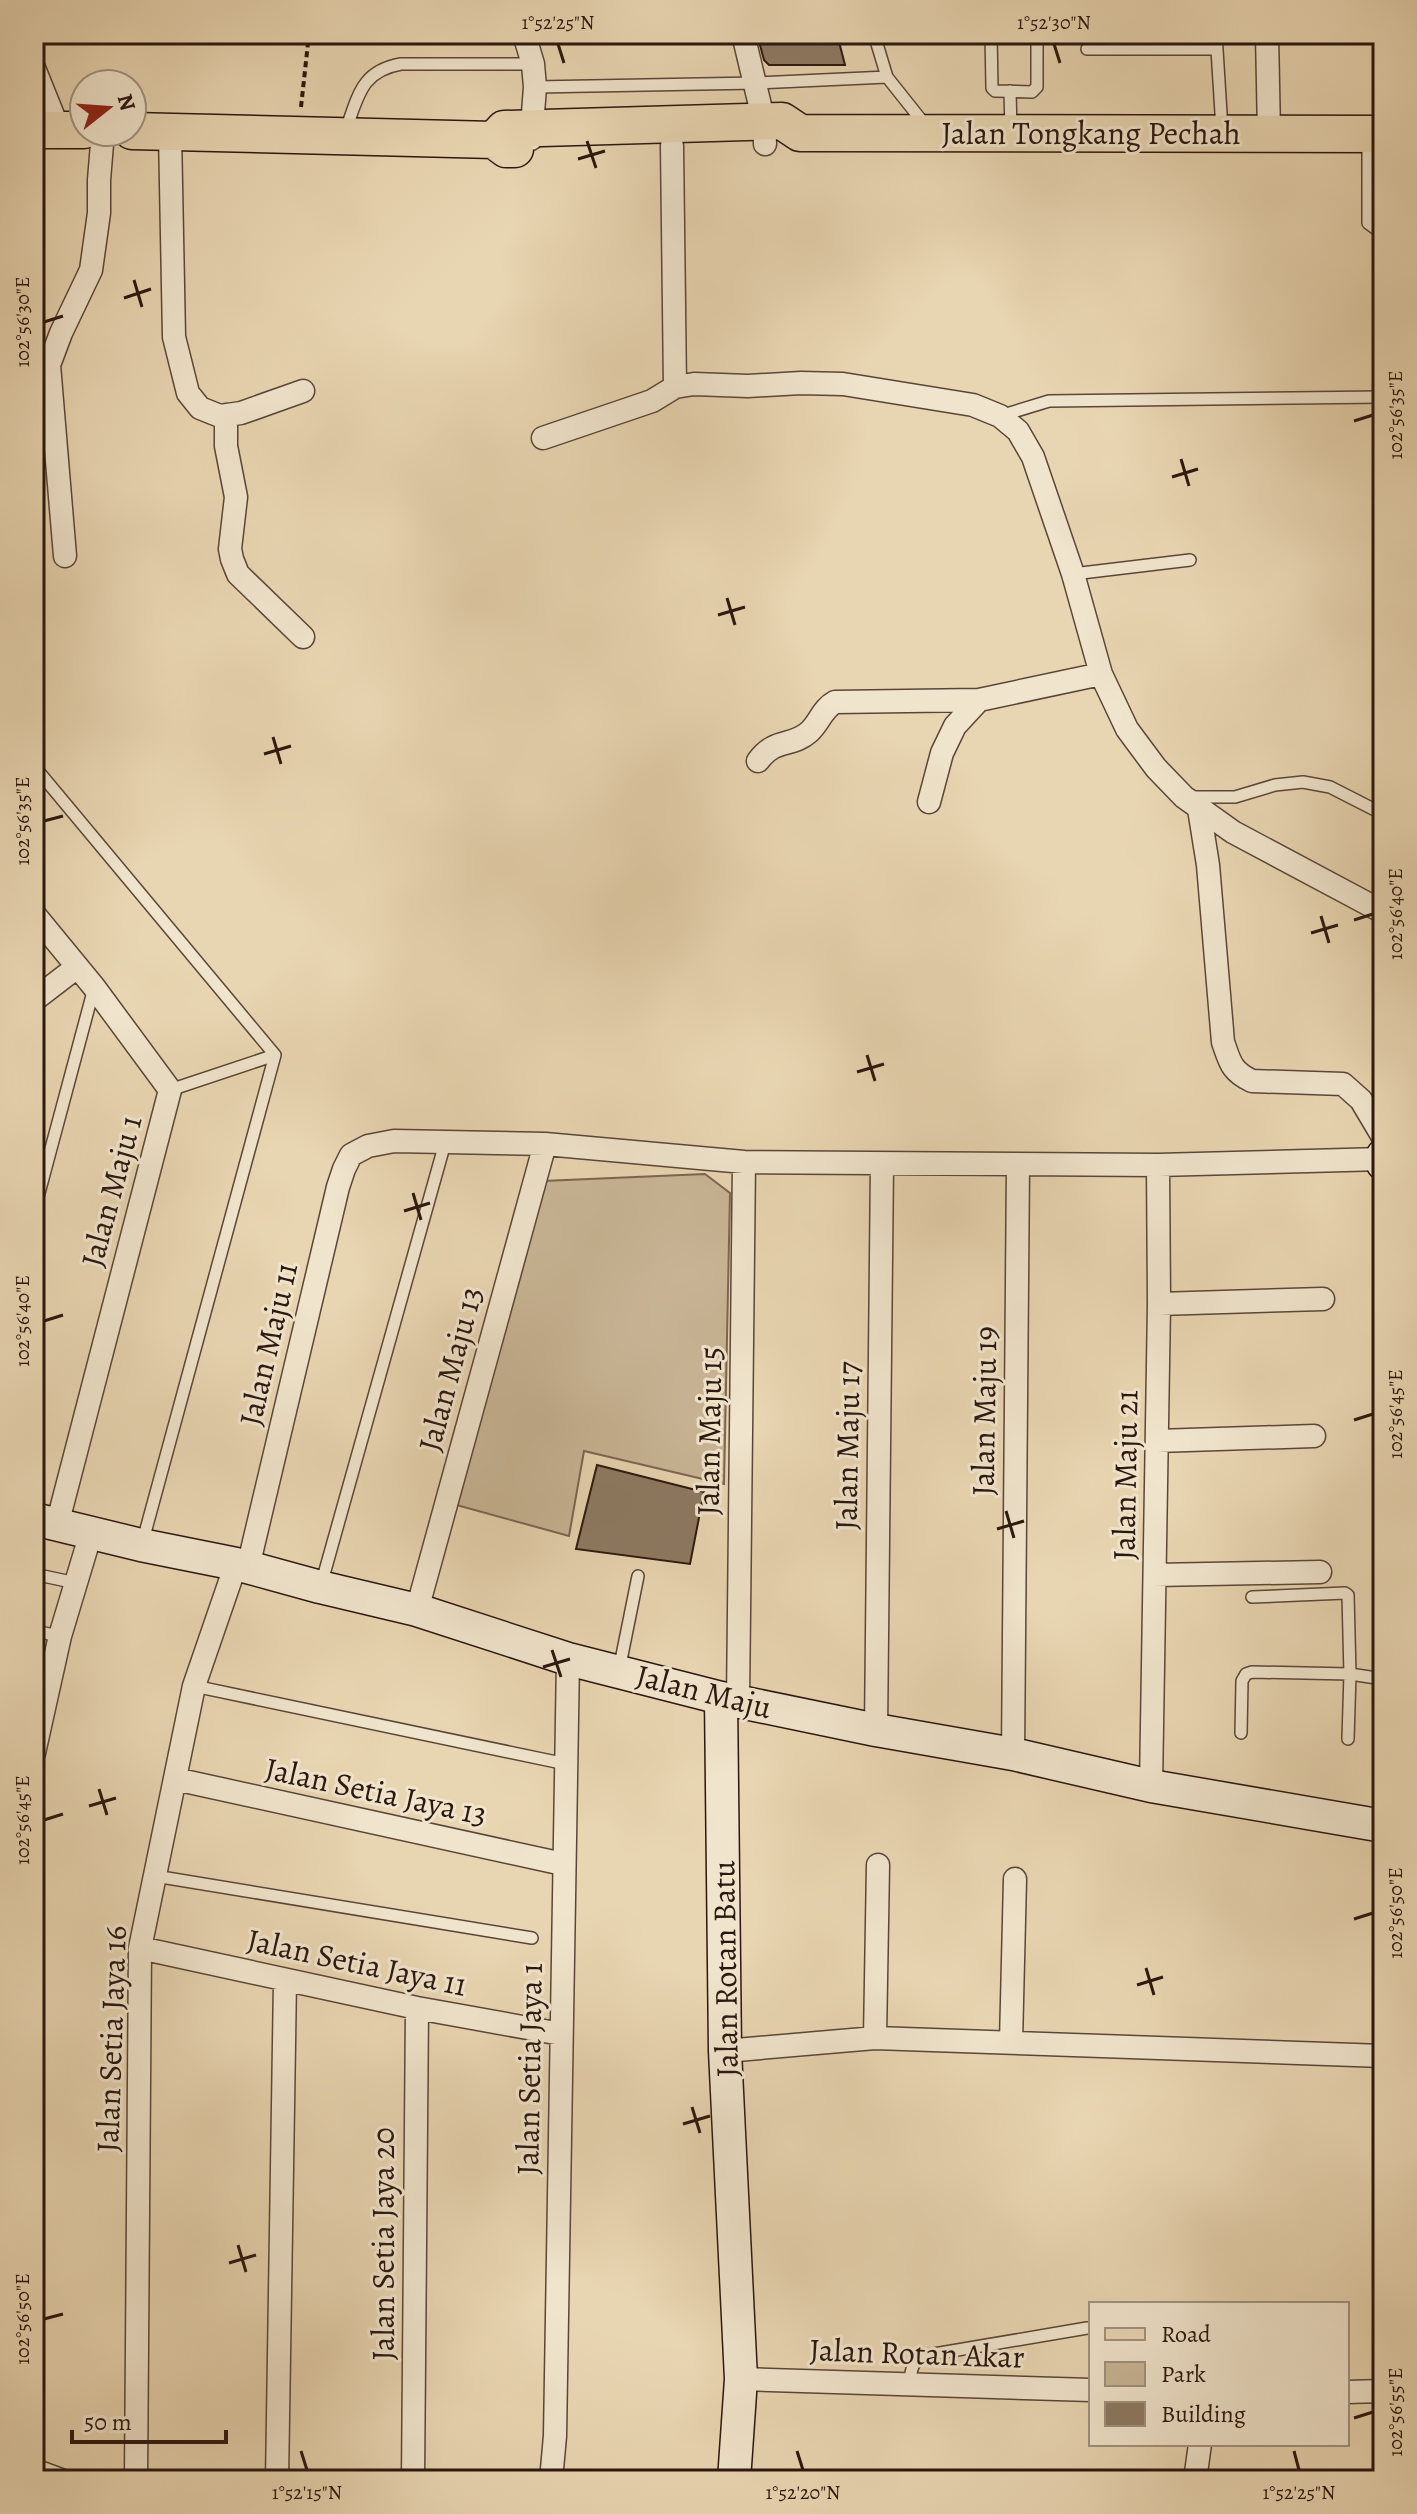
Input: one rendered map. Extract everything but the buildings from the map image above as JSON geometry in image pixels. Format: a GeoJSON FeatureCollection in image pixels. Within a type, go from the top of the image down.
{"type":"FeatureCollection","features":[{"type":"Feature","properties":{"kind":"main road","name":"Jalan Tongkang Pechah"},"geometry":{"type":"LineString","coordinates":[[148,132],[494,140],[504,129],[532,139],[672,146],[764,133]]}},
{"type":"Feature","properties":{"kind":"main road","name":"Jalan Tongkang Pechah"},"geometry":{"type":"LineString","coordinates":[[532,139],[764,133],[786,144],[800,133],[1376,134]]}},
{"type":"Feature","properties":{"kind":"street"},"geometry":{"type":"LineString","coordinates":[[524,34],[533,64],[535,87],[532,139]]}},
{"type":"Feature","properties":{"kind":"street"},"geometry":{"type":"LineString","coordinates":[[743,34],[756,83],[764,133]]}},
{"type":"Feature","properties":{"kind":"street"},"geometry":{"type":"LineString","coordinates":[[1267,34],[1269,134]]}},
{"type":"Feature","properties":{"kind":"street"},"geometry":{"type":"LineString","coordinates":[[34,68],[59,130]]}},
{"type":"Feature","properties":{"kind":"street"},"geometry":{"type":"LineString","coordinates":[[170,133],[174,337],[188,393],[200,408],[220,416],[241,413],[303,391]]}},
{"type":"Feature","properties":{"kind":"street"},"geometry":{"type":"LineString","coordinates":[[672,146],[675,387]]}},
{"type":"Feature","properties":{"kind":"street"},"geometry":{"type":"LineString","coordinates":[[65,556],[42,396],[49,365],[65,322],[91,270],[99,213],[102,148]]}},
{"type":"Feature","properties":{"kind":"street"},"geometry":{"type":"LineString","coordinates":[[543,438],[652,401],[675,387],[694,384],[843,384],[973,405],[1000,416],[1018,431],[1033,457],[1073,574],[1101,674],[1127,729],[1156,768],[1192,803],[1233,832],[1383,912]]}},
{"type":"Feature","properties":{"kind":"street"},"geometry":{"type":"LineString","coordinates":[[226,415],[226,446],[236,497],[230,549],[232,559],[238,574],[303,637]]}},
{"type":"Feature","properties":{"kind":"street"},"geometry":{"type":"LineString","coordinates":[[758,761],[768,748],[807,734],[827,706],[835,702],[979,700],[1101,674]]}},
{"type":"Feature","properties":{"kind":"street"},"geometry":{"type":"LineString","coordinates":[[929,802],[942,753],[955,726],[979,700]]}},
{"type":"Feature","properties":{"kind":"street"},"geometry":{"type":"LineString","coordinates":[[1192,803],[1208,865],[1223,1042],[1231,1065],[1239,1075],[1252,1081],[1343,1084],[1361,1100],[1383,1137]]}},
{"type":"Feature","properties":{"kind":"street","name":"Jalan Maju 1"},"geometry":{"type":"LineString","coordinates":[[34,914],[94,987],[170,1090],[45,1522]]}},
{"type":"Feature","properties":{"kind":"street"},"geometry":{"type":"LineString","coordinates":[[34,1000],[77,967]]}},
{"type":"Feature","properties":{"kind":"street","name":"Jalan Maju 11"},"geometry":{"type":"LineString","coordinates":[[242,1566],[341,1178],[351,1155],[368,1146],[394,1141],[445,1143]]}},
{"type":"Feature","properties":{"kind":"street"},"geometry":{"type":"LineString","coordinates":[[445,1143],[545,1144],[744,1162],[1158,1165],[1383,1159]]}},
{"type":"Feature","properties":{"kind":"street","name":"Jalan Maju 13"},"geometry":{"type":"LineString","coordinates":[[417,1610],[545,1144]]}},
{"type":"Feature","properties":{"kind":"street","name":"Jalan Maju 15"},"geometry":{"type":"LineString","coordinates":[[729,1700],[744,1162]]}},
{"type":"Feature","properties":{"kind":"street","name":"Jalan Maju 17"},"geometry":{"type":"LineString","coordinates":[[876,1730],[882,1164]]}},
{"type":"Feature","properties":{"kind":"street","name":"Jalan Maju 19"},"geometry":{"type":"LineString","coordinates":[[1013,1754],[1018,1165]]}},
{"type":"Feature","properties":{"kind":"street","name":"Jalan Maju 21"},"geometry":{"type":"LineString","coordinates":[[1151,1786],[1159,1304],[1158,1165]]}},
{"type":"Feature","properties":{"kind":"street"},"geometry":{"type":"LineString","coordinates":[[1159,1304],[1323,1299]]}},
{"type":"Feature","properties":{"kind":"street"},"geometry":{"type":"LineString","coordinates":[[1157,1441],[1314,1436]]}},
{"type":"Feature","properties":{"kind":"street","name":"Jalan Maju"},"geometry":{"type":"LineString","coordinates":[[45,1522],[242,1566],[417,1610],[568,1659],[729,1700],[1013,1754],[1151,1786],[1383,1826]]}},
{"type":"Feature","properties":{"kind":"street"},"geometry":{"type":"LineString","coordinates":[[34,1750],[60,1636],[91,1533]]}},
{"type":"Feature","properties":{"kind":"street","name":"Jalan Setia Jaya 16"},"geometry":{"type":"LineString","coordinates":[[136,2480],[140,1948],[194,1686],[242,1566]]}},
{"type":"Feature","properties":{"kind":"street"},"geometry":{"type":"LineString","coordinates":[[1155,1575],[1320,1572]]}},
{"type":"Feature","properties":{"kind":"street","name":"Jalan Setia Jaya 1"},"geometry":{"type":"LineString","coordinates":[[551,2480],[555,2436],[568,1659]]}},
{"type":"Feature","properties":{"kind":"street","name":"Jalan Rotan Batu"},"geometry":{"type":"LineString","coordinates":[[729,1700],[725,2051],[741,2379],[734,2480]]}},
{"type":"Feature","properties":{"kind":"street","name":"Jalan Setia Jaya 13"},"geometry":{"type":"LineString","coordinates":[[175,1779],[563,1864]]}},
{"type":"Feature","properties":{"kind":"street"},"geometry":{"type":"LineString","coordinates":[[875,2038],[878,1865]]}},
{"type":"Feature","properties":{"kind":"street"},"geometry":{"type":"LineString","coordinates":[[1011,2042],[1015,1879]]}},
{"type":"Feature","properties":{"kind":"street","name":"Jalan Setia Jaya 11"},"geometry":{"type":"LineString","coordinates":[[140,1948],[417,2008],[561,2034]]}},
{"type":"Feature","properties":{"kind":"street"},"geometry":{"type":"LineString","coordinates":[[277,2480],[285,1981]]}},
{"type":"Feature","properties":{"kind":"street","name":"Jalan Setia Jaya 20"},"geometry":{"type":"LineString","coordinates":[[413,2480],[417,2008]]}},
{"type":"Feature","properties":{"kind":"street"},"geometry":{"type":"LineString","coordinates":[[725,2051],[875,2038],[1383,2056]]}},
{"type":"Feature","properties":{"kind":"street","name":"Jalan Rotan Akar"},"geometry":{"type":"LineString","coordinates":[[741,2379],[1089,2390]]}},
{"type":"Feature","properties":{"kind":"street"},"geometry":{"type":"LineString","coordinates":[[1349,2392],[1383,2391]]}},
{"type":"Feature","properties":{"kind":"street"},"geometry":{"type":"LineString","coordinates":[[1195,2480],[1200,2446]]}},
{"type":"Feature","properties":{"kind":"street"},"geometry":{"type":"LineString","coordinates":[[34,2470],[61,2480]]}},
{"type":"Feature","properties":{"kind":"lane"},"geometry":{"type":"LineString","coordinates":[[874,34],[887,77],[931,132]]}},
{"type":"Feature","properties":{"kind":"lane"},"geometry":{"type":"LineString","coordinates":[[991,34],[990,84],[995,91],[1032,92],[1035,90],[1037,34]]}},
{"type":"Feature","properties":{"kind":"lane"},"geometry":{"type":"LineString","coordinates":[[1216,34],[1222,134]]}},
{"type":"Feature","properties":{"kind":"lane"},"geometry":{"type":"LineString","coordinates":[[1087,49],[1217,49]]}},
{"type":"Feature","properties":{"kind":"lane"},"geometry":{"type":"LineString","coordinates":[[344,136],[363,83],[383,67],[401,64],[533,64]]}},
{"type":"Feature","properties":{"kind":"lane"},"geometry":{"type":"LineString","coordinates":[[535,87],[887,77]]}},
{"type":"Feature","properties":{"kind":"lane"},"geometry":{"type":"LineString","coordinates":[[1010,91],[1011,132]]}},
{"type":"Feature","properties":{"kind":"lane"},"geometry":{"type":"LineString","coordinates":[[1376,134],[1368,223],[1383,234]]}},
{"type":"Feature","properties":{"kind":"lane"},"geometry":{"type":"LineString","coordinates":[[1000,416],[1049,401],[1383,397]]}},
{"type":"Feature","properties":{"kind":"lane"},"geometry":{"type":"LineString","coordinates":[[1073,574],[1190,560]]}},
{"type":"Feature","properties":{"kind":"lane"},"geometry":{"type":"LineString","coordinates":[[34,766],[275,1055]]}},
{"type":"Feature","properties":{"kind":"lane"},"geometry":{"type":"LineString","coordinates":[[1192,803],[1303,782],[1330,787],[1383,814]]}},
{"type":"Feature","properties":{"kind":"lane"},"geometry":{"type":"LineString","coordinates":[[34,1212],[94,987]]}},
{"type":"Feature","properties":{"kind":"lane"},"geometry":{"type":"LineString","coordinates":[[170,1090],[275,1055]]}},
{"type":"Feature","properties":{"kind":"lane"},"geometry":{"type":"LineString","coordinates":[[141,1545],[275,1055]]}},
{"type":"Feature","properties":{"kind":"lane"},"geometry":{"type":"LineString","coordinates":[[320,1587],[445,1143]]}},
{"type":"Feature","properties":{"kind":"lane"},"geometry":{"type":"LineString","coordinates":[[34,1574],[76,1583]]}},
{"type":"Feature","properties":{"kind":"lane"},"geometry":{"type":"LineString","coordinates":[[619,1670],[638,1576]]}},
{"type":"Feature","properties":{"kind":"lane"},"geometry":{"type":"LineString","coordinates":[[1252,1597],[1348,1595],[1348,1739]]}},
{"type":"Feature","properties":{"kind":"lane"},"geometry":{"type":"LineString","coordinates":[[34,1631],[60,1636]]}},
{"type":"Feature","properties":{"kind":"lane"},"geometry":{"type":"LineString","coordinates":[[1241,1733],[1242,1681],[1246,1674],[1350,1674],[1383,1679]]}},
{"type":"Feature","properties":{"kind":"lane"},"geometry":{"type":"LineString","coordinates":[[194,1686],[566,1764]]}},
{"type":"Feature","properties":{"kind":"lane"},"geometry":{"type":"LineString","coordinates":[[155,1876],[532,1938]]}},
{"type":"Feature","properties":{"kind":"lane"},"geometry":{"type":"LineString","coordinates":[[909,2385],[911,2368],[922,2356],[1087,2328]]}},
{"type":"Feature","properties":{"kind":"path"},"geometry":{"type":"LineString","coordinates":[[298,135],[309,34]]}},
{"type":"Feature","properties":{"kind":"green space"},"geometry":{"type":"Polygon","coordinates":[[[705,1174],[730,1193],[724,1484],[584,1451],[569,1536],[453,1504],[543,1181],[705,1174]]]}}]}
